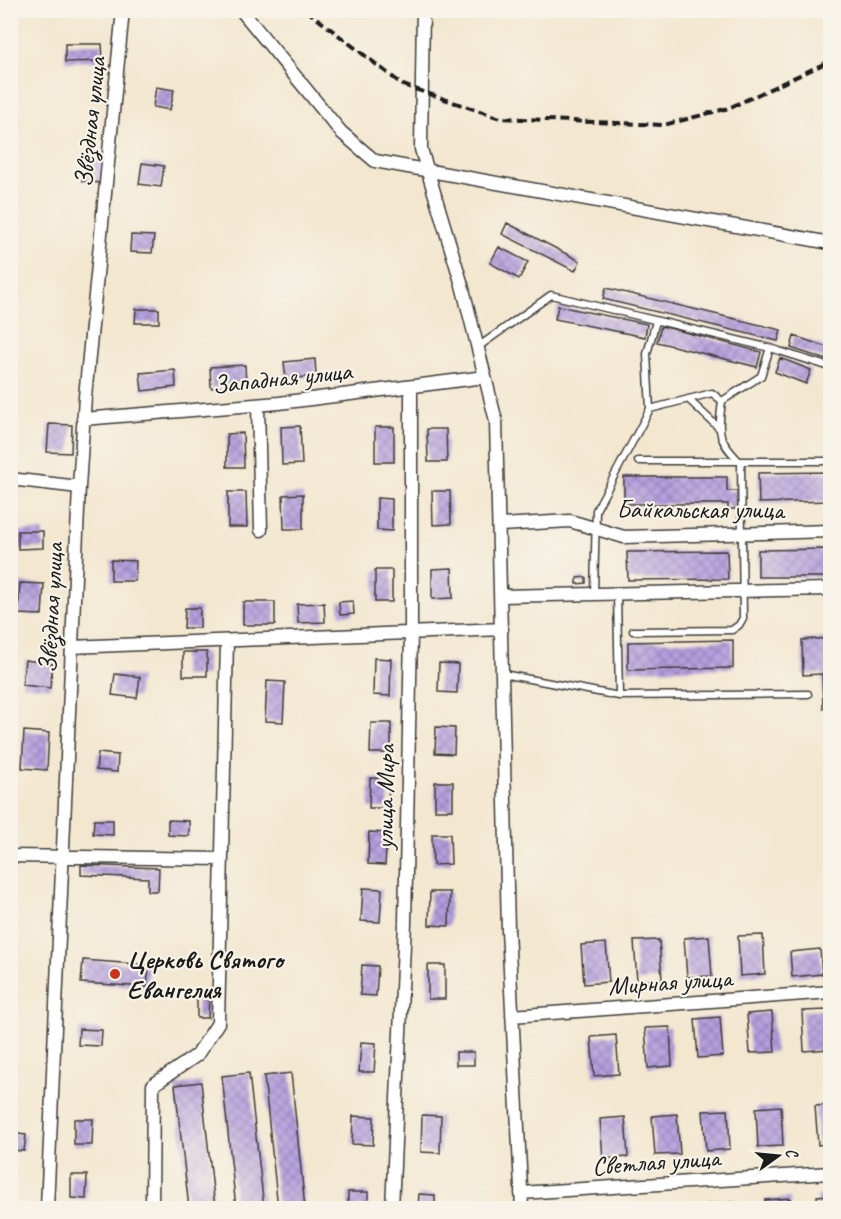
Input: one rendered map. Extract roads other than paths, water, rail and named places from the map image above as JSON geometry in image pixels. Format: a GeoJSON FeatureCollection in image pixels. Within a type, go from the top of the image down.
{"type":"FeatureCollection","features":[{"type":"Feature","properties":{"kind":"street","name":"Звёздная улица"},"geometry":{"type":"LineString","coordinates":[[47,1209],[83,419],[123,10]]}},
{"type":"Feature","properties":{"kind":"street"},"geometry":{"type":"LineString","coordinates":[[241,10],[341,132],[375,161],[831,243]]}},
{"type":"Feature","properties":{"kind":"street"},"geometry":{"type":"LineString","coordinates":[[423,10],[421,149],[462,285],[496,421],[508,930],[522,1209]]}},
{"type":"Feature","properties":{"kind":"street","name":"Западная улица"},"geometry":{"type":"LineString","coordinates":[[83,419],[258,405],[485,377]]}},
{"type":"Feature","properties":{"kind":"street","name":"улица Мира"},"geometry":{"type":"LineString","coordinates":[[392,1209],[405,923],[411,633],[411,387]]}},
{"type":"Feature","properties":{"kind":"street"},"geometry":{"type":"LineString","coordinates":[[258,405],[261,530]]}},
{"type":"Feature","properties":{"kind":"street"},"geometry":{"type":"LineString","coordinates":[[10,478],[79,487]]}},
{"type":"Feature","properties":{"kind":"street","name":"Байкальская улица"},"geometry":{"type":"LineString","coordinates":[[499,525],[570,521],[624,537],[831,531]]}},
{"type":"Feature","properties":{"kind":"street"},"geometry":{"type":"LineString","coordinates":[[501,597],[831,590]]}},
{"type":"Feature","properties":{"kind":"street"},"geometry":{"type":"LineString","coordinates":[[71,647],[502,629]]}},
{"type":"Feature","properties":{"kind":"street"},"geometry":{"type":"LineString","coordinates":[[152,1209],[153,1085],[197,1055],[218,1023],[227,641]]}},
{"type":"Feature","properties":{"kind":"street"},"geometry":{"type":"LineString","coordinates":[[10,856],[222,859]]}},
{"type":"Feature","properties":{"kind":"street","name":"Мирная улица"},"geometry":{"type":"LineString","coordinates":[[512,1016],[831,992]]}},
{"type":"Feature","properties":{"kind":"street","name":"Светлая улица"},"geometry":{"type":"LineString","coordinates":[[521,1193],[831,1173]]}},
{"type":"Feature","properties":{"kind":"lane"},"geometry":{"type":"LineString","coordinates":[[477,347],[551,295],[770,348],[831,367]]}},
{"type":"Feature","properties":{"kind":"lane"},"geometry":{"type":"LineString","coordinates":[[594,594],[596,510],[650,409],[647,354],[656,321]]}},
{"type":"Feature","properties":{"kind":"lane"},"geometry":{"type":"LineString","coordinates":[[722,401],[761,376],[770,348]]}},
{"type":"Feature","properties":{"kind":"lane"},"geometry":{"type":"LineString","coordinates":[[650,409],[712,393],[722,401]]}},
{"type":"Feature","properties":{"kind":"lane"},"geometry":{"type":"LineString","coordinates":[[688,399],[719,428]]}},
{"type":"Feature","properties":{"kind":"lane"},"geometry":{"type":"LineString","coordinates":[[633,631],[732,630],[743,618],[741,463],[724,447],[719,428],[722,401]]}},
{"type":"Feature","properties":{"kind":"lane"},"geometry":{"type":"LineString","coordinates":[[638,461],[741,463],[831,461]]}},
{"type":"Feature","properties":{"kind":"lane"},"geometry":{"type":"LineString","coordinates":[[617,594],[619,696]]}},
{"type":"Feature","properties":{"kind":"lane"},"geometry":{"type":"LineString","coordinates":[[503,674],[619,696],[808,693]]}},
{"type":"Feature","properties":{"kind":"railway"},"geometry":{"type":"LineString","coordinates":[[306,10],[403,85],[500,118],[664,125],[729,108],[830,61]]}},
{"type":"Feature","properties":{"kind":"place","name":"Церковь Святого Евангелия"},"geometry":{"type":"Point","coordinates":[115,974]}}]}
